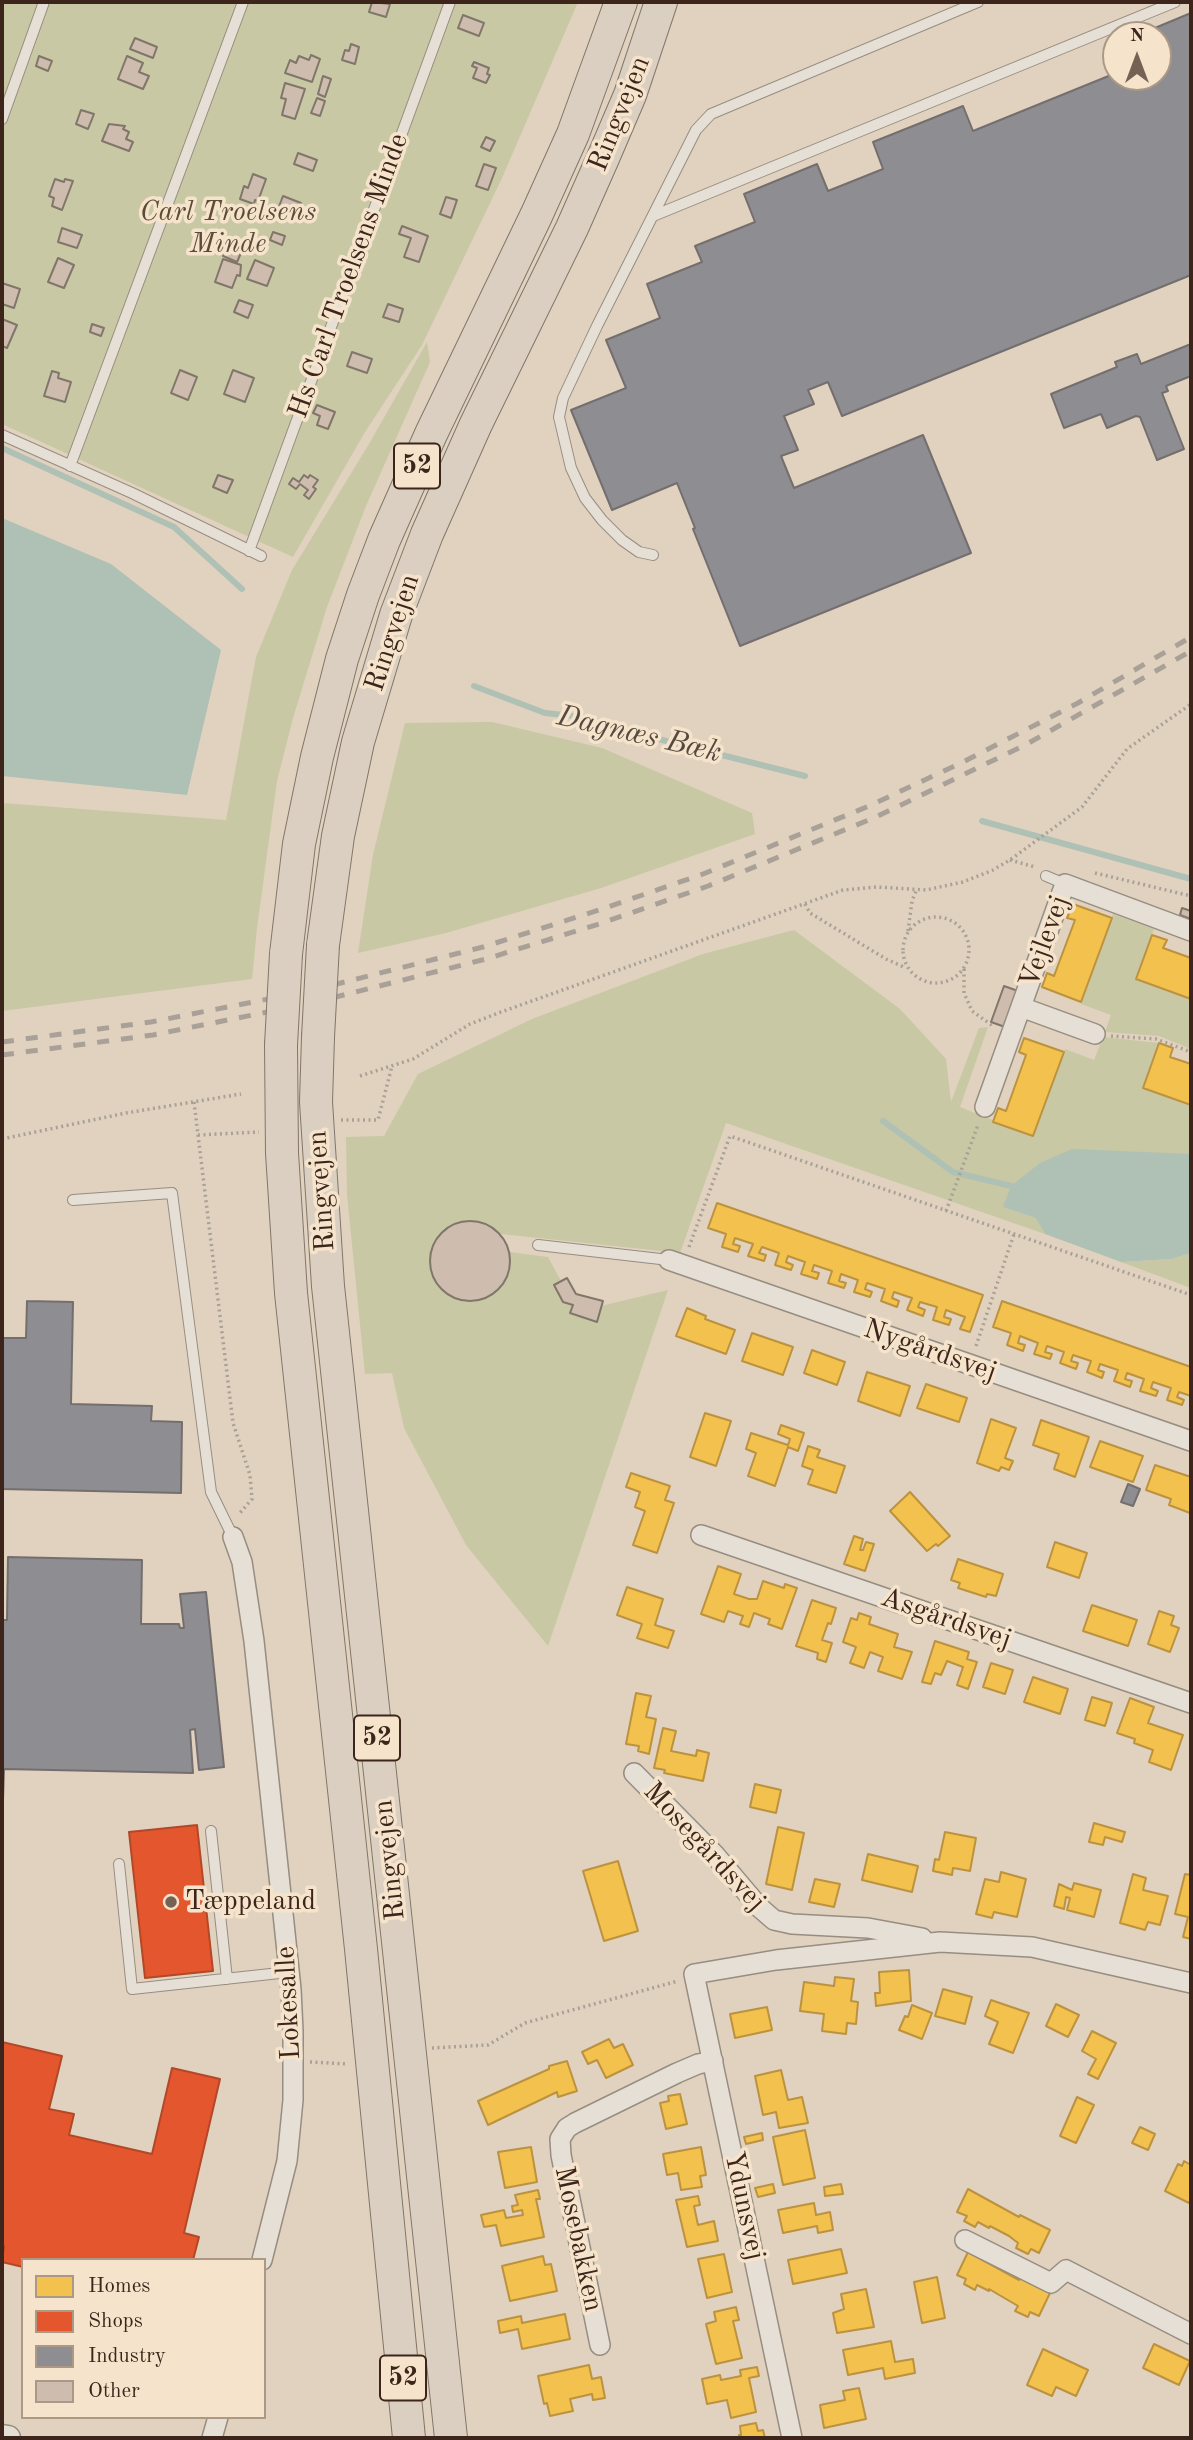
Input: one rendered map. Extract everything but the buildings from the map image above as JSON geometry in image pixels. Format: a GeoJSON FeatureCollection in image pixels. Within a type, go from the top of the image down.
{"type":"FeatureCollection","features":[{"type":"Feature","properties":{"kind":"main road","name":"Ringvejen"},"geometry":{"type":"LineString","coordinates":[[409,2438],[361,1949],[291,1293],[282,1153],[281,1045],[286,954],[298,855],[317,757],[342,659],[363,595],[431,434],[573,134],[621,2]]}},
{"type":"Feature","properties":{"kind":"main road","name":"Ringvejen"},"geometry":{"type":"LineString","coordinates":[[451,2438],[330,1300],[317,1115],[323,945],[338,836],[355,756],[397,615],[427,534],[476,424],[572,228],[603,158],[630,95],[661,2]]}},
{"type":"Feature","properties":{"kind":"street","name":"Vejlevej"},"geometry":{"type":"LineString","coordinates":[[985,1107],[1065,884],[1191,931]]}},
{"type":"Feature","properties":{"kind":"street","name":"Vejlevej"},"geometry":{"type":"LineString","coordinates":[[1021,1007],[1095,1034]]}},
{"type":"Feature","properties":{"kind":"street","name":"Nygårdsvej"},"geometry":{"type":"LineString","coordinates":[[676,1263],[1191,1441]]}},
{"type":"Feature","properties":{"kind":"street","name":"Lokesalle"},"geometry":{"type":"LineString","coordinates":[[230,1532],[242,1562],[254,1641],[289,1972],[293,2101],[287,2161],[263,2258]]}},
{"type":"Feature","properties":{"kind":"street","name":"Asgårdsvej"},"geometry":{"type":"LineString","coordinates":[[701,1535],[1191,1703]]}},
{"type":"Feature","properties":{"kind":"street","name":"Mosegårdsvej"},"geometry":{"type":"LineString","coordinates":[[634,1773],[715,1855],[759,1907],[774,1920],[792,1924],[868,1927],[940,1942],[1032,1947],[1191,1983]]}},
{"type":"Feature","properties":{"kind":"street","name":"Mosegårdsvej"},"geometry":{"type":"LineString","coordinates":[[695,1976],[803,1957],[940,1942]]}},
{"type":"Feature","properties":{"kind":"street","name":"Ydunsvej"},"geometry":{"type":"LineString","coordinates":[[695,1976],[792,2438]]}},
{"type":"Feature","properties":{"kind":"street","name":"Mosebakken"},"geometry":{"type":"LineString","coordinates":[[600,2345],[560,2139],[567,2128],[575,2123],[677,2073],[713,2061]]}},
{"type":"Feature","properties":{"kind":"street"},"geometry":{"type":"LineString","coordinates":[[965,2240],[1051,2283],[1066,2270],[1191,2334]]}},
{"type":"Feature","properties":{"kind":"street"},"geometry":{"type":"LineString","coordinates":[[212,2438],[217,2419]]}},
{"type":"Feature","properties":{"kind":"street"},"geometry":{"type":"LineString","coordinates":[[2,2437],[8,2438]]}},
{"type":"Feature","properties":{"kind":"lane"},"geometry":{"type":"LineString","coordinates":[[2,119],[44,2]]}},
{"type":"Feature","properties":{"kind":"lane"},"geometry":{"type":"LineString","coordinates":[[70,466],[243,2]]}},
{"type":"Feature","properties":{"kind":"lane","name":"Hs Carl Troelsens Minde"},"geometry":{"type":"LineString","coordinates":[[249,551],[450,2]]}},
{"type":"Feature","properties":{"kind":"lane"},"geometry":{"type":"LineString","coordinates":[[653,555],[639,551],[622,540],[585,498],[571,468],[559,417],[564,398],[696,130],[711,114],[978,2]]}},
{"type":"Feature","properties":{"kind":"lane"},"geometry":{"type":"LineString","coordinates":[[653,216],[1175,2]]}},
{"type":"Feature","properties":{"kind":"lane"},"geometry":{"type":"LineString","coordinates":[[2,435],[261,556]]}},
{"type":"Feature","properties":{"kind":"lane"},"geometry":{"type":"LineString","coordinates":[[1046,876],[1065,884]]}},
{"type":"Feature","properties":{"kind":"lane"},"geometry":{"type":"LineString","coordinates":[[73,1200],[172,1193],[211,1492],[230,1532]]}},
{"type":"Feature","properties":{"kind":"lane"},"geometry":{"type":"LineString","coordinates":[[538,1245],[676,1263]]}},
{"type":"Feature","properties":{"kind":"lane"},"geometry":{"type":"LineString","coordinates":[[211,1831],[227,1979]]}},
{"type":"Feature","properties":{"kind":"lane"},"geometry":{"type":"LineString","coordinates":[[118,1864],[132,1989],[289,1972]]}},
{"type":"Feature","properties":{"kind":"path"},"geometry":{"type":"LineString","coordinates":[[360,1076],[413,1059],[470,1024],[844,890],[877,887],[916,891],[963,882],[1010,860],[1082,807],[1127,749],[1191,704]]}},
{"type":"Feature","properties":{"kind":"path"},"geometry":{"type":"LineString","coordinates":[[1010,860],[1041,869],[1046,876]]}},
{"type":"Feature","properties":{"kind":"path"},"geometry":{"type":"LineString","coordinates":[[1095,873],[1191,896]]}},
{"type":"Feature","properties":{"kind":"path"},"geometry":{"type":"LineString","coordinates":[[916,891],[903,951],[908,968],[914,976],[932,983],[950,980],[964,968]]}},
{"type":"Feature","properties":{"kind":"path"},"geometry":{"type":"LineString","coordinates":[[805,904],[810,913],[886,959],[908,968]]}},
{"type":"Feature","properties":{"kind":"path"},"geometry":{"type":"LineString","coordinates":[[907,933],[913,926],[930,918],[948,919],[956,924],[967,940],[969,949],[964,968],[964,993],[972,1011],[988,1024],[1012,1032]]}},
{"type":"Feature","properties":{"kind":"path"},"geometry":{"type":"LineString","coordinates":[[1095,1034],[1156,1039],[1191,1052]]}},
{"type":"Feature","properties":{"kind":"path"},"geometry":{"type":"LineString","coordinates":[[338,1120],[378,1120],[392,1066]]}},
{"type":"Feature","properties":{"kind":"path"},"geometry":{"type":"LineString","coordinates":[[2,1139],[126,1113],[241,1094]]}},
{"type":"Feature","properties":{"kind":"path"},"geometry":{"type":"LineString","coordinates":[[194,1102],[233,1423],[245,1454],[252,1499],[230,1532]]}},
{"type":"Feature","properties":{"kind":"path"},"geometry":{"type":"LineString","coordinates":[[946,1211],[985,1107]]}},
{"type":"Feature","properties":{"kind":"path"},"geometry":{"type":"LineString","coordinates":[[198,1135],[261,1132]]}},
{"type":"Feature","properties":{"kind":"path"},"geometry":{"type":"LineString","coordinates":[[676,1263],[730,1136],[1191,1295]]}},
{"type":"Feature","properties":{"kind":"path"},"geometry":{"type":"LineString","coordinates":[[969,1364],[1014,1234]]}},
{"type":"Feature","properties":{"kind":"path"},"geometry":{"type":"LineString","coordinates":[[430,2048],[488,2045],[525,2023],[695,1976]]}},
{"type":"Feature","properties":{"kind":"path"},"geometry":{"type":"LineString","coordinates":[[293,2064],[350,2064]]}},
{"type":"Feature","properties":{"kind":"green space","name":"Carl Troelsens Minde"},"geometry":{"type":"Polygon","coordinates":[[[2,2],[578,2],[502,178],[422,345],[365,432],[293,557],[2,424],[2,2]]]}},
{"type":"Feature","properties":{"kind":"green space"},"geometry":{"type":"Polygon","coordinates":[[[427,342],[430,362],[366,506],[327,607],[293,718],[277,781],[252,979],[2,1011],[2,803],[226,820],[256,657],[292,570],[427,342]]]}},
{"type":"Feature","properties":{"kind":"green space"},"geometry":{"type":"Polygon","coordinates":[[[492,722],[602,748],[752,813],[755,834],[601,888],[446,933],[358,953],[373,855],[405,723],[492,722]]]}},
{"type":"Feature","properties":{"kind":"green space"},"geometry":{"type":"Polygon","coordinates":[[[1113,914],[1154,929],[1136,979],[1191,999],[1191,1049],[1159,1036],[1105,1032],[1111,1015],[1081,1004],[1113,914]]]}},
{"type":"Feature","properties":{"kind":"green space"},"geometry":{"type":"Polygon","coordinates":[[[794,930],[900,1009],[946,1059],[951,1102],[979,1028],[988,1027],[960,1107],[1033,1136],[1065,1049],[1094,1060],[1103,1037],[1159,1043],[1143,1088],[1191,1106],[1191,1154],[1004,1207],[1037,1218],[1045,1234],[726,1123],[680,1253],[501,1234],[481,1223],[471,1221],[460,1222],[443,1232],[432,1248],[431,1268],[440,1286],[457,1298],[478,1300],[496,1291],[508,1273],[509,1252],[548,1257],[561,1281],[554,1285],[563,1302],[573,1305],[601,1306],[668,1290],[548,1646],[466,1545],[404,1428],[392,1373],[365,1374],[347,1194],[346,1137],[384,1136],[418,1074],[532,1019],[703,954],[794,930]]]}},
{"type":"Feature","properties":{"kind":"green space"},"geometry":{"type":"Polygon","coordinates":[[[1191,1253],[1191,1288],[1121,1262],[1171,1259],[1191,1253]]]}},
{"type":"Feature","properties":{"kind":"shaded area"},"geometry":{"type":"Polygon","coordinates":[[[2,518],[111,564],[221,650],[187,795],[2,776],[2,518]]]}},
{"type":"Feature","properties":{"kind":"shaded area"},"geometry":{"type":"Polygon","coordinates":[[[1072,1149],[1191,1154],[1191,1253],[1171,1259],[1121,1262],[1045,1234],[1036,1218],[1003,1207],[1011,1186],[1040,1163],[1072,1149]]]}},
{"type":"Feature","properties":{"kind":"waterway","name":"Dagnæs Bæk"},"geometry":{"type":"LineString","coordinates":[[2,448],[174,527],[242,589]]}},
{"type":"Feature","properties":{"kind":"waterway","name":"Dagnæs Bæk"},"geometry":{"type":"LineString","coordinates":[[474,686],[545,713],[583,717],[805,776]]}},
{"type":"Feature","properties":{"kind":"waterway","name":"Dagnæs Bæk"},"geometry":{"type":"LineString","coordinates":[[982,821],[1191,879]]}},
{"type":"Feature","properties":{"kind":"waterway"},"geometry":{"type":"LineString","coordinates":[[883,1121],[953,1172],[1011,1186]]}},
{"type":"Feature","properties":{"kind":"railway"},"geometry":{"type":"LineString","coordinates":[[2,1042],[151,1022],[309,991],[483,947],[599,910],[703,874],[869,806],[1078,703],[1191,637]]}},
{"type":"Feature","properties":{"kind":"railway"},"geometry":{"type":"LineString","coordinates":[[2,1055],[153,1035],[312,1003],[486,959],[602,923],[708,886],[876,817],[1027,744],[1191,651]]}},
{"type":"Feature","properties":{"kind":"place","name":"Tæppeland"},"geometry":{"type":"Point","coordinates":[171,1902]}}]}
